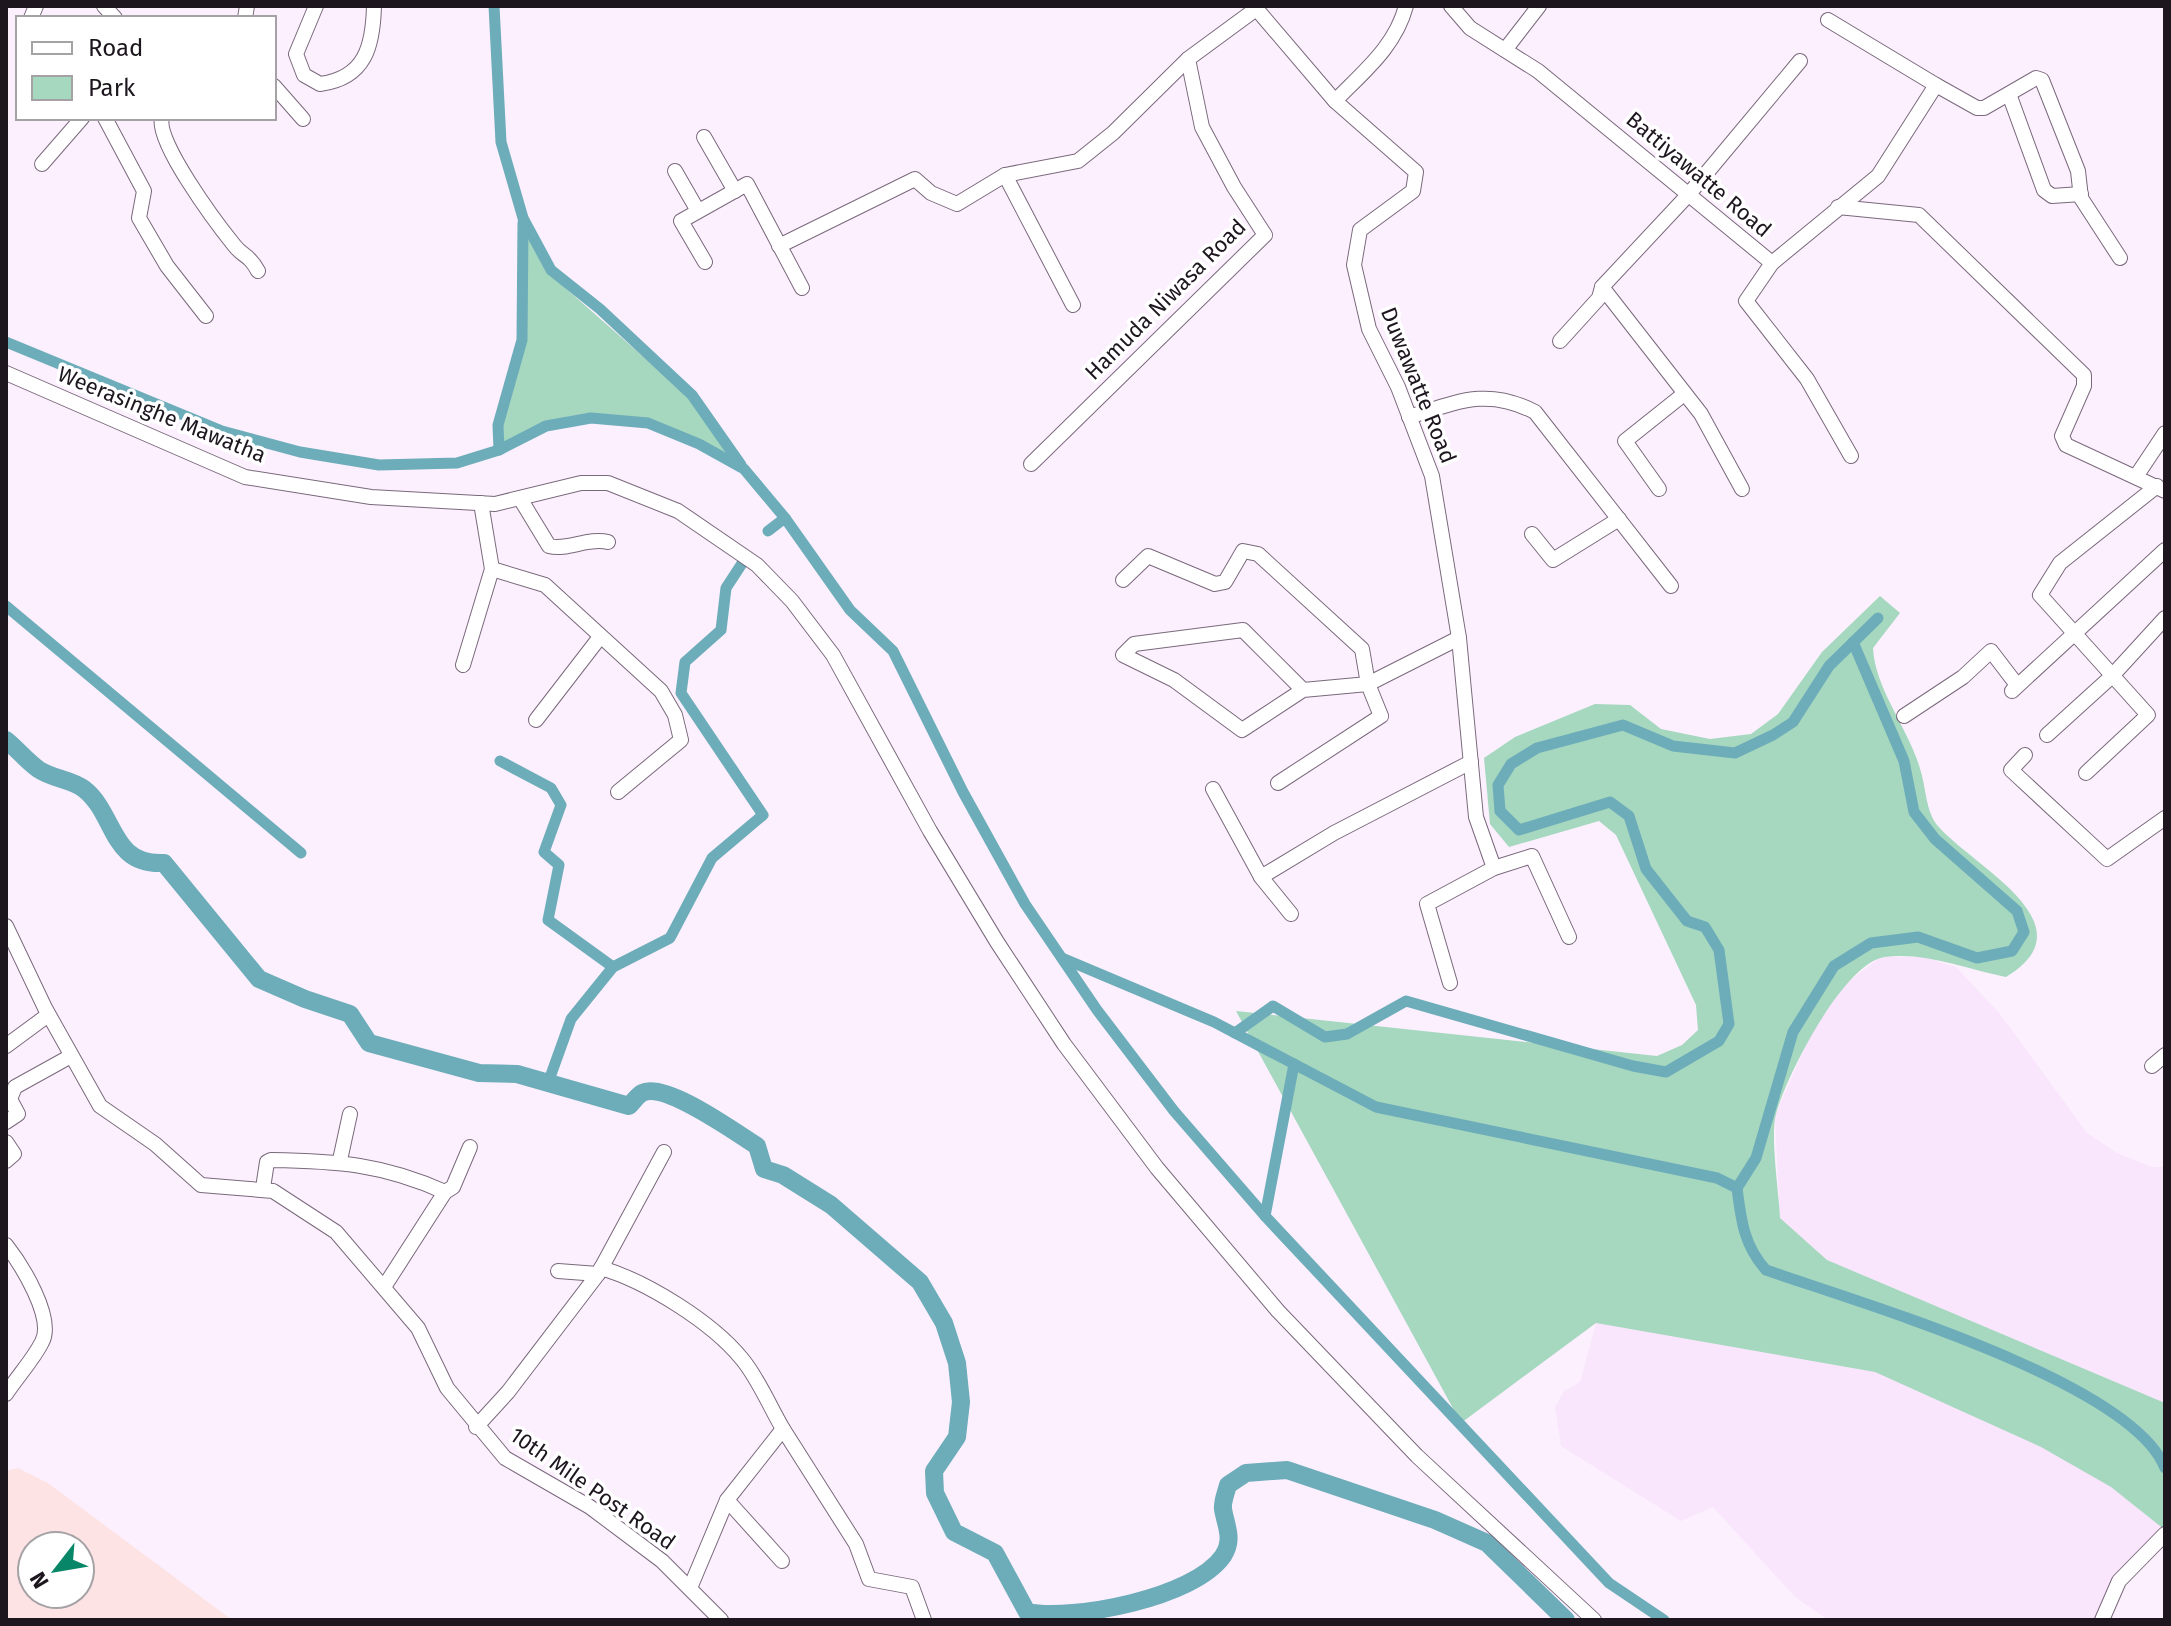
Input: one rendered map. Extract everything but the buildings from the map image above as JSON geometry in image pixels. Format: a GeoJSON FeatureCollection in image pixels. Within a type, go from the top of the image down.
{"type":"FeatureCollection","features":[{"type":"Feature","properties":{"kind":"street"},"geometry":{"type":"LineString","coordinates":[[316,6],[296,54],[304,75],[320,84],[349,73],[364,60],[373,40],[374,6]]}},
{"type":"Feature","properties":{"kind":"street"},"geometry":{"type":"LineString","coordinates":[[1335,101],[1379,58],[1400,29],[1406,6]]}},
{"type":"Feature","properties":{"kind":"street","name":"Battiyawatte Road"},"geometry":{"type":"LineString","coordinates":[[1451,6],[1470,28],[1538,71],[1772,263],[1746,301],[1807,379],[1851,456]]}},
{"type":"Feature","properties":{"kind":"street"},"geometry":{"type":"LineString","coordinates":[[1505,50],[1539,6]]}},
{"type":"Feature","properties":{"kind":"street"},"geometry":{"type":"LineString","coordinates":[[779,246],[915,179],[931,193],[957,204],[1005,175],[1078,161],[1113,133],[1188,59],[1255,7]]}},
{"type":"Feature","properties":{"kind":"street","name":"Duwawatte Road"},"geometry":{"type":"LineString","coordinates":[[1255,7],[1335,101],[1416,172],[1413,191],[1360,230],[1354,265],[1369,329],[1432,476],[1459,638],[1476,817],[1494,868]]}},
{"type":"Feature","properties":{"kind":"street"},"geometry":{"type":"LineString","coordinates":[[1828,20],[1977,108],[2036,78],[2042,80],[2078,171],[2081,194],[2120,258]]}},
{"type":"Feature","properties":{"kind":"street","name":"Hamuda Niwasa Road"},"geometry":{"type":"LineString","coordinates":[[1031,464],[1265,235],[1234,187],[1202,127],[1188,59]]}},
{"type":"Feature","properties":{"kind":"street"},"geometry":{"type":"LineString","coordinates":[[1560,341],[1599,298],[1602,287],[1689,194],[1800,61]]}},
{"type":"Feature","properties":{"kind":"street"},"geometry":{"type":"LineString","coordinates":[[1772,263],[1878,176],[1936,85]]}},
{"type":"Feature","properties":{"kind":"street"},"geometry":{"type":"LineString","coordinates":[[276,88],[303,119]]}},
{"type":"Feature","properties":{"kind":"street"},"geometry":{"type":"LineString","coordinates":[[2009,94],[2044,190],[2052,196],[2081,194]]}},
{"type":"Feature","properties":{"kind":"street"},"geometry":{"type":"LineString","coordinates":[[42,164],[80,120]]}},
{"type":"Feature","properties":{"kind":"street"},"geometry":{"type":"LineString","coordinates":[[106,120],[144,191],[139,218],[167,266],[206,316]]}},
{"type":"Feature","properties":{"kind":"street"},"geometry":{"type":"LineString","coordinates":[[162,120],[160,133],[190,184],[235,247],[249,255],[258,271]]}},
{"type":"Feature","properties":{"kind":"street"},"geometry":{"type":"LineString","coordinates":[[704,137],[735,191]]}},
{"type":"Feature","properties":{"kind":"street"},"geometry":{"type":"LineString","coordinates":[[675,171],[698,211]]}},
{"type":"Feature","properties":{"kind":"street"},"geometry":{"type":"LineString","coordinates":[[1005,175],[1073,305]]}},
{"type":"Feature","properties":{"kind":"street"},"geometry":{"type":"LineString","coordinates":[[705,262],[681,221],[747,184],[802,288]]}},
{"type":"Feature","properties":{"kind":"street"},"geometry":{"type":"LineString","coordinates":[[1838,207],[1919,215],[2084,375],[2084,386],[2062,436],[2066,445],[2161,488],[2060,563],[2040,595],[2148,715],[2086,773]]}},
{"type":"Feature","properties":{"kind":"street"},"geometry":{"type":"LineString","coordinates":[[1602,287],[1701,414],[1742,489]]}},
{"type":"Feature","properties":{"kind":"street","name":"Weerasinghe Mawatha"},"geometry":{"type":"LineString","coordinates":[[6,373],[245,477],[371,497],[481,503],[521,500],[581,483],[608,483],[678,511],[757,565],[792,601],[833,655],[930,831],[1005,954],[1064,1044],[1157,1168],[1278,1311],[1417,1456],[1594,1620]]}},
{"type":"Feature","properties":{"kind":"street"},"geometry":{"type":"LineString","coordinates":[[1659,489],[1625,441],[1684,394]]}},
{"type":"Feature","properties":{"kind":"street"},"geometry":{"type":"LineString","coordinates":[[1409,417],[1474,398],[1509,398],[1535,412],[1671,586]]}},
{"type":"Feature","properties":{"kind":"street"},"geometry":{"type":"LineString","coordinates":[[2137,475],[2165,433]]}},
{"type":"Feature","properties":{"kind":"street"},"geometry":{"type":"LineString","coordinates":[[521,500],[549,546],[557,548],[595,539],[608,542]]}},
{"type":"Feature","properties":{"kind":"street"},"geometry":{"type":"LineString","coordinates":[[463,665],[492,569],[481,503]]}},
{"type":"Feature","properties":{"kind":"street"},"geometry":{"type":"LineString","coordinates":[[1532,534],[1553,560],[1619,519]]}},
{"type":"Feature","properties":{"kind":"street"},"geometry":{"type":"LineString","coordinates":[[1904,716],[1963,677],[1991,651],[2014,688],[2165,550]]}},
{"type":"Feature","properties":{"kind":"street"},"geometry":{"type":"LineString","coordinates":[[1123,580],[1148,556],[1215,584],[1225,582],[1243,551],[1258,554],[1362,649],[1368,684],[1381,716],[1278,783]]}},
{"type":"Feature","properties":{"kind":"street"},"geometry":{"type":"LineString","coordinates":[[492,569],[545,585],[661,691],[675,715],[681,740],[618,792]]}},
{"type":"Feature","properties":{"kind":"street"},"geometry":{"type":"LineString","coordinates":[[2047,735],[2111,677],[2165,618]]}},
{"type":"Feature","properties":{"kind":"street"},"geometry":{"type":"LineString","coordinates":[[1303,690],[1243,630],[1134,644],[1123,655],[1174,680],[1242,730],[1303,690],[1368,684],[1459,638]]}},
{"type":"Feature","properties":{"kind":"street"},"geometry":{"type":"LineString","coordinates":[[536,720],[600,637]]}},
{"type":"Feature","properties":{"kind":"street"},"geometry":{"type":"LineString","coordinates":[[2025,755],[2011,770],[2107,859],[2165,818]]}},
{"type":"Feature","properties":{"kind":"street"},"geometry":{"type":"LineString","coordinates":[[1261,877],[1334,833],[1471,762]]}},
{"type":"Feature","properties":{"kind":"street"},"geometry":{"type":"LineString","coordinates":[[1213,789],[1261,877],[1291,914]]}},
{"type":"Feature","properties":{"kind":"street"},"geometry":{"type":"LineString","coordinates":[[1450,983],[1427,904],[1494,868],[1532,856],[1569,937]]}},
{"type":"Feature","properties":{"kind":"street","name":"10th Mile Post Road"},"geometry":{"type":"LineString","coordinates":[[6,926],[48,1015],[100,1106],[155,1144],[192,1179],[208,1188],[263,1188],[292,1201],[336,1232],[418,1328],[447,1388],[476,1427],[505,1458],[590,1507],[662,1561],[721,1620]]}},
{"type":"Feature","properties":{"kind":"street"},"geometry":{"type":"LineString","coordinates":[[6,1046],[48,1015]]}},
{"type":"Feature","properties":{"kind":"street"},"geometry":{"type":"LineString","coordinates":[[2152,1066],[2165,1055]]}},
{"type":"Feature","properties":{"kind":"street"},"geometry":{"type":"LineString","coordinates":[[6,1122],[18,1114],[10,1099],[15,1087],[71,1056]]}},
{"type":"Feature","properties":{"kind":"street"},"geometry":{"type":"LineString","coordinates":[[340,1160],[350,1114]]}},
{"type":"Feature","properties":{"kind":"street"},"geometry":{"type":"LineString","coordinates":[[6,1142],[14,1154],[6,1161]]}},
{"type":"Feature","properties":{"kind":"street"},"geometry":{"type":"LineString","coordinates":[[384,1287],[445,1192],[453,1187],[470,1147]]}},
{"type":"Feature","properties":{"kind":"street"},"geometry":{"type":"LineString","coordinates":[[476,1427],[508,1392],[599,1271],[664,1152]]}},
{"type":"Feature","properties":{"kind":"street"},"geometry":{"type":"LineString","coordinates":[[263,1188],[267,1162],[271,1160],[340,1160],[377,1168],[445,1192]]}},
{"type":"Feature","properties":{"kind":"street"},"geometry":{"type":"LineString","coordinates":[[6,1245],[27,1275],[47,1326],[42,1344],[6,1394]]}},
{"type":"Feature","properties":{"kind":"street"},"geometry":{"type":"LineString","coordinates":[[558,1271],[599,1271],[670,1302],[719,1334],[744,1361],[856,1544],[869,1579],[912,1587],[924,1620]]}},
{"type":"Feature","properties":{"kind":"street"},"geometry":{"type":"LineString","coordinates":[[690,1588],[727,1500],[783,1429]]}},
{"type":"Feature","properties":{"kind":"street"},"geometry":{"type":"LineString","coordinates":[[727,1500],[782,1561]]}},
{"type":"Feature","properties":{"kind":"street"},"geometry":{"type":"LineString","coordinates":[[2102,1620],[2119,1581],[2165,1534]]}},
{"type":"Feature","properties":{"kind":"shaded area"},"geometry":{"type":"Polygon","coordinates":[[[1881,957],[1923,957],[1956,967],[2000,1014],[2087,1133],[2117,1153],[2152,1167],[2165,1167],[2165,1403],[1827,1260],[1780,1218],[1775,1116],[1812,1031],[1845,984],[1881,957]]]}},
{"type":"Feature","properties":{"kind":"shaded area"},"geometry":{"type":"Polygon","coordinates":[[[1596,1323],[1875,1372],[2041,1447],[2111,1487],[2165,1530],[2149,1547],[2102,1620],[1828,1620],[1795,1597],[1713,1507],[1681,1521],[1561,1446],[1555,1407],[1564,1391],[1580,1382],[1596,1323]]]}},
{"type":"Feature","properties":{"kind":"shaded area"},"geometry":{"type":"Polygon","coordinates":[[[18,1468],[48,1483],[232,1620],[6,1620],[6,1471],[18,1468]]]}},
{"type":"Feature","properties":{"kind":"green space"},"geometry":{"type":"Polygon","coordinates":[[[527,236],[546,271],[689,397],[730,455],[663,427],[618,415],[571,416],[529,430],[502,445],[502,423],[526,341],[527,236]]]}},
{"type":"Feature","properties":{"kind":"green space"},"geometry":{"type":"Polygon","coordinates":[[[1880,596],[1900,613],[1873,648],[1875,664],[1886,695],[1916,756],[1933,819],[1953,841],[2017,896],[2032,916],[2037,937],[2030,957],[2006,977],[1930,959],[1900,956],[1885,957],[1869,964],[1852,978],[1804,1049],[1776,1114],[1774,1150],[1780,1218],[1827,1260],[2165,1403],[2165,1530],[2111,1487],[2041,1447],[1875,1372],[1596,1323],[1461,1423],[1236,1011],[1657,1056],[1682,1045],[1698,1030],[1696,1005],[1616,835],[1599,821],[1509,847],[1490,824],[1484,758],[1515,737],[1595,704],[1630,705],[1661,729],[1710,739],[1751,734],[1778,714],[1822,652],[1880,596]]]}},
{"type":"Feature","properties":{"kind":"waterway"},"geometry":{"type":"LineString","coordinates":[[494,6],[501,142],[523,218],[551,270],[600,309],[692,395],[741,465]]}},
{"type":"Feature","properties":{"kind":"waterway"},"geometry":{"type":"LineString","coordinates":[[499,450],[498,425],[522,340],[523,223]]}},
{"type":"Feature","properties":{"kind":"waterway"},"geometry":{"type":"LineString","coordinates":[[6,342],[222,431],[300,452],[379,465],[457,463],[499,450],[546,426],[591,418],[648,423],[699,444],[744,469],[785,518],[850,610],[893,651],[963,792],[1025,904],[1097,1010],[1174,1111],[1265,1216],[1609,1583],[1664,1620]]}},
{"type":"Feature","properties":{"kind":"waterway"},"geometry":{"type":"LineString","coordinates":[[768,531],[785,518]]}},
{"type":"Feature","properties":{"kind":"waterway"},"geometry":{"type":"LineString","coordinates":[[548,1083],[571,1019],[613,967],[670,938],[712,858],[763,815],[681,693],[685,662],[721,630],[726,588],[743,562]]}},
{"type":"Feature","properties":{"kind":"waterway"},"geometry":{"type":"LineString","coordinates":[[6,606],[301,853]]}},
{"type":"Feature","properties":{"kind":"waterway"},"geometry":{"type":"LineString","coordinates":[[1235,1033],[1273,1006],[1325,1037],[1347,1034],[1406,1001],[1633,1066],[1666,1072],[1719,1041],[1729,1024],[1719,950],[1705,927],[1687,921],[1646,869],[1629,816],[1610,802],[1519,830],[1500,811],[1498,785],[1511,764],[1537,748],[1623,725],[1673,746],[1735,753],[1793,722],[1829,666],[1878,618]]}},
{"type":"Feature","properties":{"kind":"waterway"},"geometry":{"type":"LineString","coordinates":[[1737,1188],[1756,1158],[1793,1032],[1834,966],[1871,943],[1918,937],[1977,958],[2012,951],[2024,932],[2017,911],[1935,839],[1914,812],[1904,761],[1853,642]]}},
{"type":"Feature","properties":{"kind":"waterway"},"geometry":{"type":"LineString","coordinates":[[6,740],[38,769],[84,789],[94,799],[123,847],[133,856],[146,862],[164,863],[259,979],[350,1014],[369,1043],[479,1073],[517,1074],[629,1106],[642,1093],[653,1091],[667,1094],[700,1110],[757,1146],[764,1169],[783,1175],[831,1205],[920,1282],[944,1323],[957,1363],[961,1402],[957,1437],[934,1471],[935,1493],[954,1532],[995,1553],[1027,1612],[1073,1613],[1102,1609],[1160,1595],[1187,1584],[1208,1571],[1226,1550],[1228,1533],[1223,1506],[1228,1485],[1246,1473],[1287,1470],[1435,1520],[1487,1543],[1566,1620]]}},
{"type":"Feature","properties":{"kind":"waterway"},"geometry":{"type":"LineString","coordinates":[[500,761],[551,788],[561,805],[544,852],[559,865],[548,920],[613,967]]}},
{"type":"Feature","properties":{"kind":"waterway"},"geometry":{"type":"LineString","coordinates":[[1062,958],[1214,1022],[1376,1107],[1717,1178],[1737,1188],[1748,1242],[1766,1270],[1922,1323],[2047,1375],[2101,1405],[2142,1436],[2165,1468]]}},
{"type":"Feature","properties":{"kind":"waterway"},"geometry":{"type":"LineString","coordinates":[[1265,1216],[1294,1064]]}}]}
